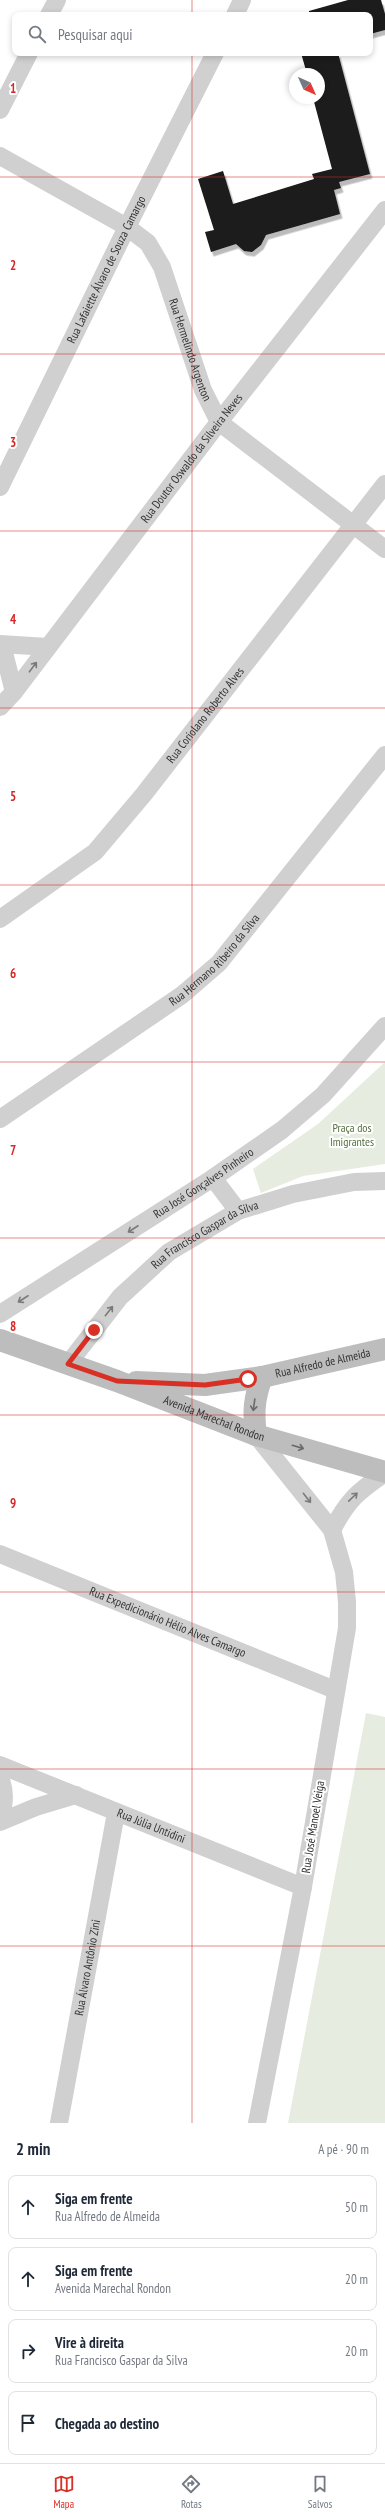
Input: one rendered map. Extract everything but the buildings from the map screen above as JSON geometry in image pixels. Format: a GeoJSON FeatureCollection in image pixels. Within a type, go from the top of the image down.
{"type":"FeatureCollection","features":[{"type":"Feature","properties":{"kind":"street"},"geometry":{"type":"LineString","coordinates":[[51,12],[57,0]]}},
{"type":"Feature","properties":{"kind":"street"},"geometry":{"type":"LineString","coordinates":[[236,12],[242,0]]}},
{"type":"Feature","properties":{"kind":"street"},"geometry":{"type":"LineString","coordinates":[[0,110],[27,56]]}},
{"type":"Feature","properties":{"kind":"street","name":"Rua Lafaiette Álvaro de Souza Camargo"},"geometry":{"type":"LineString","coordinates":[[0,488],[127,227],[214,56]]}},
{"type":"Feature","properties":{"kind":"street","name":"Rua Hermelindo Argenton"},"geometry":{"type":"LineString","coordinates":[[0,156],[127,227],[148,243],[162,267],[203,390],[220,422],[385,549]]}},
{"type":"Feature","properties":{"kind":"street","name":"Rua Doutor Oswaldo da Silveira Neves"},"geometry":{"type":"LineString","coordinates":[[0,707],[14,692],[220,422],[385,210]]}},
{"type":"Feature","properties":{"kind":"street","name":"Rua Coriolano Roberto Alves"},"geometry":{"type":"LineString","coordinates":[[0,919],[95,852],[144,794],[385,484]]}},
{"type":"Feature","properties":{"kind":"street"},"geometry":{"type":"LineString","coordinates":[[14,692],[1,645],[48,647]]}},
{"type":"Feature","properties":{"kind":"street","name":"Rua Hermano Ribeiro da Silva"},"geometry":{"type":"LineString","coordinates":[[1,1117],[182,995],[219,963],[385,755]]}},
{"type":"Feature","properties":{"kind":"street","name":"Rua José Gonçalves Pinheiro"},"geometry":{"type":"LineString","coordinates":[[0,1314],[213,1178],[282,1130],[323,1095],[385,1026]]}},
{"type":"Feature","properties":{"kind":"street"},"geometry":{"type":"LineString","coordinates":[[213,1178],[238,1211]]}},
{"type":"Feature","properties":{"kind":"street","name":"Rua Francisco Gaspar da Silva"},"geometry":{"type":"LineString","coordinates":[[68,1364],[120,1297],[169,1252],[238,1211],[293,1194],[354,1182],[385,1181]]}},
{"type":"Feature","properties":{"kind":"street","name":"Avenida Marechal Rondon"},"geometry":{"type":"LineString","coordinates":[[0,1340],[117,1381],[256,1434],[385,1472]]}},
{"type":"Feature","properties":{"kind":"street","name":"Rua Alfredo de Almeida"},"geometry":{"type":"LineString","coordinates":[[117,1381],[205,1385],[262,1377],[385,1349]]}},
{"type":"Feature","properties":{"kind":"street"},"geometry":{"type":"LineString","coordinates":[[256,1434],[253,1411],[262,1377]]}},
{"type":"Feature","properties":{"kind":"street","name":"Rua José Manoel Veiga"},"geometry":{"type":"LineString","coordinates":[[256,1434],[332,1530],[344,1572],[347,1602],[347,1628],[335,1690],[303,1887],[257,2123]]}},
{"type":"Feature","properties":{"kind":"street"},"geometry":{"type":"LineString","coordinates":[[332,1530],[346,1504],[362,1489],[385,1472]]}},
{"type":"Feature","properties":{"kind":"street","name":"Rua Expedicionário Hélio Alves Camargo"},"geometry":{"type":"LineString","coordinates":[[0,1554],[335,1690]]}},
{"type":"Feature","properties":{"kind":"street","name":"Rua Júlia Untidini"},"geometry":{"type":"LineString","coordinates":[[0,1765],[76,1795],[116,1813],[303,1887]]}},
{"type":"Feature","properties":{"kind":"street"},"geometry":{"type":"LineString","coordinates":[[0,1777],[4,1787],[3,1808],[0,1816]]}},
{"type":"Feature","properties":{"kind":"street"},"geometry":{"type":"LineString","coordinates":[[0,1822],[36,1807],[76,1795]]}},
{"type":"Feature","properties":{"kind":"street","name":"Rua Álvaro Antônio Zini"},"geometry":{"type":"LineString","coordinates":[[59,2123],[116,1813]]}},
{"type":"Feature","properties":{"kind":"green space","name":"Praça dos Imigrantes"},"geometry":{"type":"Polygon","coordinates":[[[385,1062],[385,1164],[303,1176],[261,1193],[253,1169],[318,1124],[385,1062]]]}},
{"type":"Feature","properties":{"kind":"green space"},"geometry":{"type":"Polygon","coordinates":[[[366,1713],[385,1717],[385,2123],[288,2123],[366,1713]]]}},
{"type":"Feature","properties":{"kind":"route"},"geometry":{"type":"LineString","coordinates":[[94,1330],[68,1364],[117,1381],[205,1385],[248,1379]]}}]}
